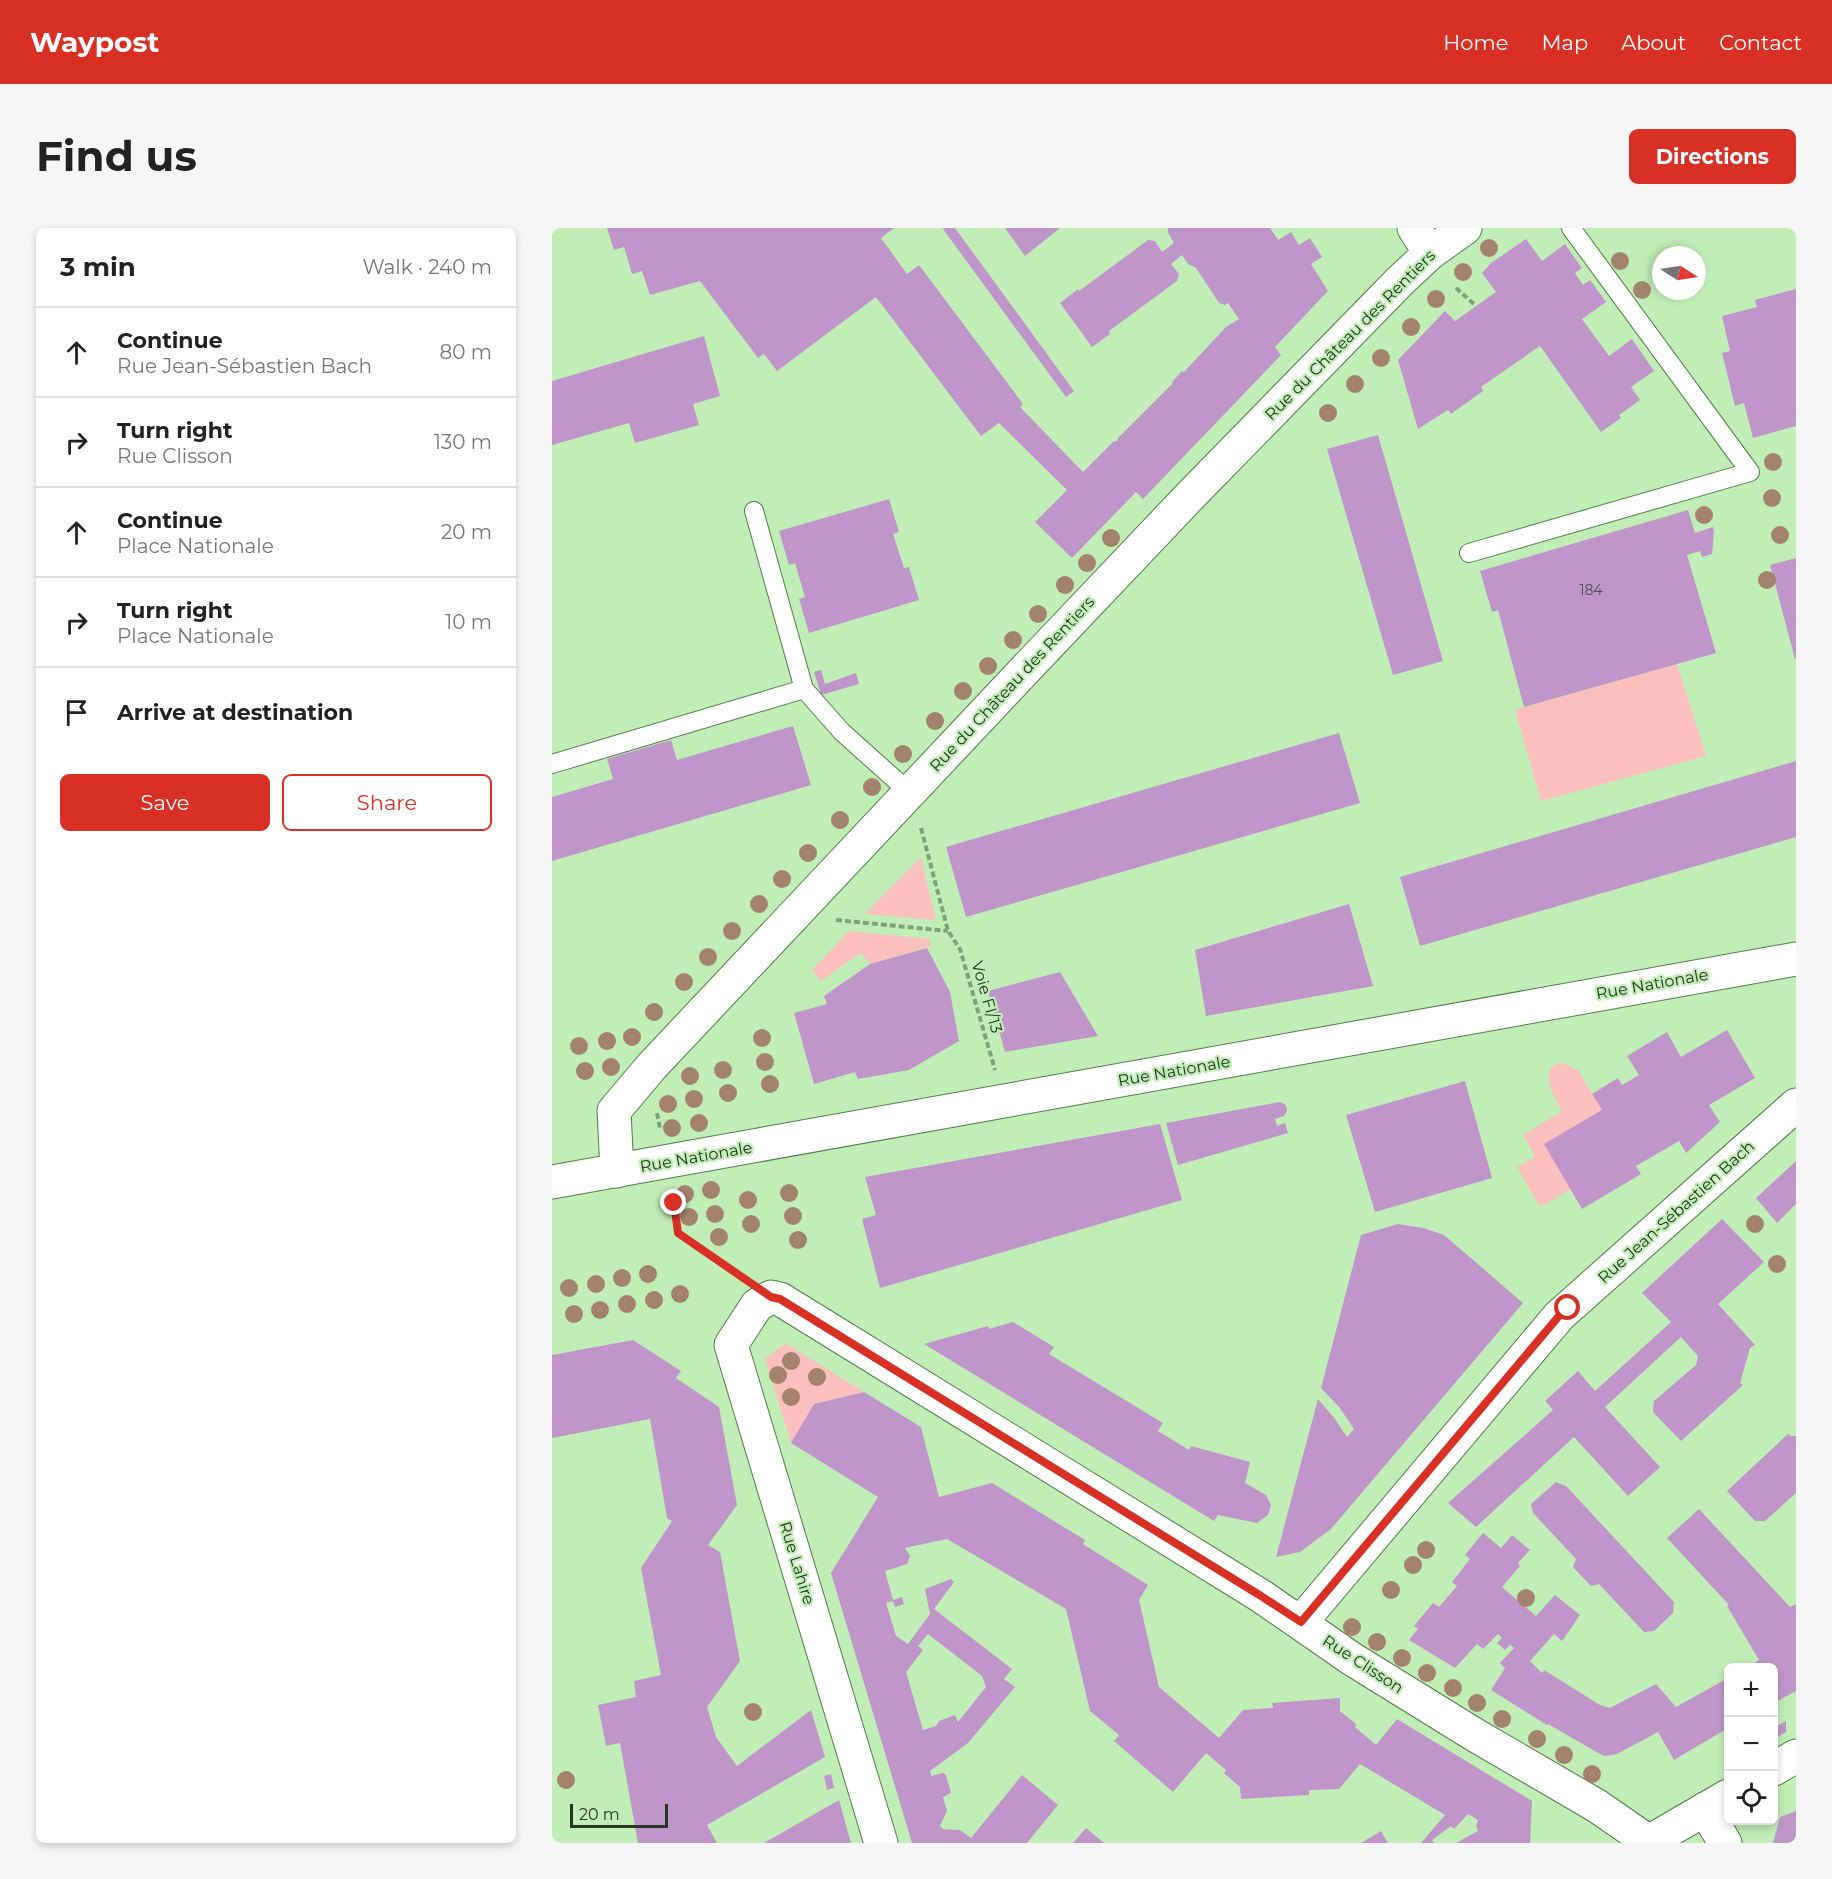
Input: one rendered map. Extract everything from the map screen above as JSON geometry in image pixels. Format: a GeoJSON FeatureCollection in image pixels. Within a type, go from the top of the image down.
{"type":"FeatureCollection","features":[{"type":"Feature","properties":{"kind":"street","name":"Rue du Château des Rentiers"},"geometry":{"type":"LineString","coordinates":[[617,1171],[614,1111],[652,1066],[914,807],[1198,488],[1400,281],[1422,241],[1466,228]]}},
{"type":"Feature","properties":{"kind":"street","name":"Rue Nationale"},"geometry":{"type":"LineString","coordinates":[[552,1182],[1796,959]]}},
{"type":"Feature","properties":{"kind":"street","name":"Rue Jean-Sébastien Bach"},"geometry":{"type":"LineString","coordinates":[[1301,1622],[1559,1316],[1796,1105]]}},
{"type":"Feature","properties":{"kind":"street","name":"Rue Clisson"},"geometry":{"type":"LineString","coordinates":[[771,1297],[780,1299],[810,1317],[1261,1596],[1352,1659],[1475,1735],[1597,1806],[1648,1842]]}},
{"type":"Feature","properties":{"kind":"street","name":"Rue Lahire"},"geometry":{"type":"LineString","coordinates":[[771,1297],[757,1305],[731,1345],[882,1843]]}},
{"type":"Feature","properties":{"kind":"street"},"geometry":{"type":"LineString","coordinates":[[1778,1765],[1796,1756]]}},
{"type":"Feature","properties":{"kind":"street"},"geometry":{"type":"LineString","coordinates":[[1648,1842],[1717,1802],[1725,1843]]}},
{"type":"Feature","properties":{"kind":"lane"},"geometry":{"type":"LineString","coordinates":[[1469,553],[1750,472],[1571,228]]}},
{"type":"Feature","properties":{"kind":"lane"},"geometry":{"type":"LineString","coordinates":[[754,511],[804,689],[914,807]]}},
{"type":"Feature","properties":{"kind":"lane"},"geometry":{"type":"LineString","coordinates":[[552,764],[804,689]]}},
{"type":"Feature","properties":{"kind":"path"},"geometry":{"type":"LineString","coordinates":[[1456,288],[1476,306]]}},
{"type":"Feature","properties":{"kind":"path","name":"Voie FI/13"},"geometry":{"type":"LineString","coordinates":[[914,807],[948,931],[960,949],[996,1073]]}},
{"type":"Feature","properties":{"kind":"path"},"geometry":{"type":"LineString","coordinates":[[825,919],[948,931]]}},
{"type":"Feature","properties":{"kind":"path"},"geometry":{"type":"LineString","coordinates":[[656,1108],[662,1135]]}},
{"type":"Feature","properties":{"kind":"path"},"geometry":{"type":"LineString","coordinates":[[671,1187],[678,1233],[771,1297]]}},
{"type":"Feature","properties":{"kind":"shaded area"},"geometry":{"type":"Polygon","coordinates":[[[1677,664],[1706,756],[1541,801],[1515,710],[1677,664]]]}},
{"type":"Feature","properties":{"kind":"shaded area"},"geometry":{"type":"Polygon","coordinates":[[[921,857],[934,920],[865,914],[921,857]]]}},
{"type":"Feature","properties":{"kind":"shaded area"},"geometry":{"type":"Polygon","coordinates":[[[849,931],[929,939],[931,946],[870,964],[861,953],[821,981],[812,970],[849,931]]]}},
{"type":"Feature","properties":{"kind":"shaded area"},"geometry":{"type":"Polygon","coordinates":[[[1563,1063],[1578,1070],[1602,1110],[1571,1189],[1540,1207],[1517,1167],[1535,1156],[1523,1135],[1562,1111],[1549,1084],[1549,1076],[1550,1070],[1555,1065],[1563,1063]]]}},
{"type":"Feature","properties":{"kind":"shaded area"},"geometry":{"type":"Polygon","coordinates":[[[785,1343],[864,1392],[814,1404],[791,1443],[765,1359],[785,1343]]]}},
{"type":"Feature","properties":{"kind":"building"},"geometry":{"type":"Polygon","coordinates":[[[607,228],[894,228],[881,238],[907,274],[919,265],[1023,404],[1020,407],[1083,472],[1114,441],[1117,441],[1226,327],[1239,319],[1228,303],[1225,305],[1219,303],[1196,268],[1188,264],[1182,255],[1171,264],[1179,274],[1177,281],[1109,331],[1110,334],[1092,347],[1060,303],[1078,289],[1079,291],[1148,240],[1155,241],[1162,252],[1174,243],[1168,233],[1168,228],[1270,228],[1278,240],[1291,232],[1299,245],[1310,238],[1322,257],[1311,264],[1328,291],[1275,347],[1281,355],[1143,499],[1136,492],[1072,558],[1035,522],[1067,490],[999,423],[981,436],[876,297],[777,371],[764,354],[758,358],[700,281],[650,295],[642,271],[632,274],[624,247],[614,250],[607,228]]]}},
{"type":"Feature","properties":{"kind":"building"},"geometry":{"type":"Polygon","coordinates":[[[944,228],[955,228],[1074,391],[1066,397],[944,228]]]}},
{"type":"Feature","properties":{"kind":"building"},"geometry":{"type":"Polygon","coordinates":[[[1005,228],[1060,228],[1025,256],[1005,228]]]}},
{"type":"Feature","properties":{"kind":"building"},"geometry":{"type":"Polygon","coordinates":[[[1526,239],[1542,261],[1565,244],[1582,268],[1575,273],[1583,285],[1590,280],[1606,302],[1582,319],[1609,356],[1632,339],[1654,371],[1631,387],[1640,400],[1619,415],[1621,418],[1601,432],[1540,346],[1481,387],[1483,391],[1451,414],[1448,410],[1418,429],[1398,360],[1445,311],[1455,321],[1496,292],[1482,273],[1491,263],[1526,239]]]}},
{"type":"Feature","properties":{"kind":"building"},"geometry":{"type":"Polygon","coordinates":[[[1796,289],[1796,426],[1753,438],[1744,403],[1735,406],[1722,353],[1730,351],[1722,316],[1757,307],[1755,300],[1796,289]]]}},
{"type":"Feature","properties":{"kind":"building"},"geometry":{"type":"Polygon","coordinates":[[[704,336],[720,396],[693,404],[699,425],[635,443],[629,423],[552,445],[552,381],[704,336]]]}},
{"type":"Feature","properties":{"kind":"building"},"geometry":{"type":"Polygon","coordinates":[[[1378,435],[1443,661],[1393,675],[1327,449],[1378,435]]]}},
{"type":"Feature","properties":{"kind":"building"},"geometry":{"type":"Polygon","coordinates":[[[889,499],[899,532],[893,534],[904,568],[909,567],[919,600],[809,633],[799,599],[805,597],[795,563],[789,565],[779,531],[889,499]]]}},
{"type":"Feature","properties":{"kind":"building"},"geometry":{"type":"Polygon","coordinates":[[[1688,510],[1695,533],[1713,527],[1714,532],[1712,554],[1702,557],[1700,551],[1687,555],[1716,653],[1524,707],[1498,610],[1492,612],[1480,571],[1688,510]]]}},
{"type":"Feature","properties":{"kind":"building"},"geometry":{"type":"Polygon","coordinates":[[[1796,558],[1796,659],[1795,659],[1770,565],[1796,558]]]}},
{"type":"Feature","properties":{"kind":"building"},"geometry":{"type":"Polygon","coordinates":[[[821,670],[825,684],[856,673],[859,684],[821,695],[814,672],[821,670]]]}},
{"type":"Feature","properties":{"kind":"building"},"geometry":{"type":"Polygon","coordinates":[[[793,726],[811,785],[552,861],[552,797],[613,779],[607,759],[671,740],[677,760],[793,726]]]}},
{"type":"Feature","properties":{"kind":"building"},"geometry":{"type":"Polygon","coordinates":[[[1339,733],[1360,803],[966,917],[946,847],[1339,733]]]}},
{"type":"Feature","properties":{"kind":"building"},"geometry":{"type":"Polygon","coordinates":[[[1796,761],[1796,837],[1420,946],[1400,877],[1796,761]]]}},
{"type":"Feature","properties":{"kind":"building"},"geometry":{"type":"Polygon","coordinates":[[[1349,904],[1373,986],[1206,1016],[1195,950],[1349,904]]]}},
{"type":"Feature","properties":{"kind":"building"},"geometry":{"type":"Polygon","coordinates":[[[927,948],[950,992],[959,1041],[909,1070],[858,1079],[855,1072],[814,1084],[794,1013],[827,1004],[824,996],[870,964],[927,948]]]}},
{"type":"Feature","properties":{"kind":"building"},"geometry":{"type":"Polygon","coordinates":[[[1060,972],[1098,1036],[1005,1052],[988,991],[1060,972]]]}},
{"type":"Feature","properties":{"kind":"building"},"geometry":{"type":"Polygon","coordinates":[[[1727,1030],[1755,1078],[1709,1105],[1720,1122],[1686,1153],[1679,1141],[1636,1166],[1641,1174],[1582,1209],[1544,1144],[1602,1110],[1592,1094],[1618,1078],[1622,1085],[1639,1075],[1627,1056],[1667,1032],[1681,1057],[1727,1030]]]}},
{"type":"Feature","properties":{"kind":"building"},"geometry":{"type":"Polygon","coordinates":[[[1465,1081],[1492,1178],[1375,1212],[1346,1115],[1465,1081]]]}},
{"type":"Feature","properties":{"kind":"building"},"geometry":{"type":"Polygon","coordinates":[[[1280,1102],[1286,1105],[1287,1111],[1284,1116],[1275,1119],[1277,1126],[1285,1123],[1288,1133],[1178,1165],[1166,1123],[1280,1102]]]}},
{"type":"Feature","properties":{"kind":"building"},"geometry":{"type":"Polygon","coordinates":[[[1160,1124],[1182,1200],[880,1288],[862,1219],[876,1215],[865,1177],[1160,1124]]]}},
{"type":"Feature","properties":{"kind":"building"},"geometry":{"type":"Polygon","coordinates":[[[1796,1161],[1796,1204],[1777,1223],[1756,1198],[1796,1161]]]}},
{"type":"Feature","properties":{"kind":"building"},"geometry":{"type":"Polygon","coordinates":[[[1722,1219],[1764,1262],[1718,1304],[1755,1345],[1750,1348],[1740,1383],[1743,1385],[1681,1441],[1653,1412],[1654,1401],[1696,1365],[1698,1356],[1681,1337],[1605,1407],[1660,1467],[1628,1496],[1574,1437],[1476,1527],[1448,1503],[1553,1410],[1545,1401],[1578,1371],[1595,1391],[1671,1322],[1642,1293],[1722,1219]]]}},
{"type":"Feature","properties":{"kind":"building"},"geometry":{"type":"Polygon","coordinates":[[[1398,1224],[1423,1228],[1444,1235],[1523,1303],[1331,1529],[1300,1552],[1276,1557],[1318,1399],[1347,1437],[1354,1429],[1339,1407],[1321,1388],[1361,1235],[1398,1224]]]}},
{"type":"Feature","properties":{"kind":"building"},"geometry":{"type":"Polygon","coordinates":[[[1013,1322],[1054,1347],[1049,1354],[1163,1423],[1158,1431],[1189,1450],[1191,1446],[1250,1462],[1245,1483],[1266,1495],[1271,1505],[1268,1515],[1257,1523],[1218,1515],[1214,1521],[924,1344],[988,1326],[989,1329],[1013,1322]]]}},
{"type":"Feature","properties":{"kind":"building"},"geometry":{"type":"Polygon","coordinates":[[[633,1340],[681,1371],[676,1378],[719,1407],[737,1505],[708,1545],[720,1552],[740,1661],[707,1707],[716,1737],[737,1766],[811,1710],[825,1757],[707,1825],[717,1843],[638,1843],[620,1743],[606,1746],[598,1705],[636,1697],[634,1681],[661,1675],[641,1568],[672,1521],[667,1518],[650,1419],[552,1438],[552,1355],[633,1340]]]}},
{"type":"Feature","properties":{"kind":"building"},"geometry":{"type":"Polygon","coordinates":[[[864,1392],[921,1427],[939,1497],[992,1483],[1085,1540],[1083,1544],[1148,1585],[1139,1600],[1159,1687],[1219,1738],[1243,1710],[1273,1708],[1272,1703],[1340,1698],[1340,1711],[1376,1745],[1397,1719],[1532,1801],[1530,1843],[1456,1843],[1478,1831],[1476,1826],[1478,1820],[1468,1814],[1454,1829],[1451,1826],[1432,1840],[1434,1843],[1421,1843],[1445,1815],[1360,1764],[1339,1789],[1309,1790],[1309,1795],[1241,1799],[1240,1787],[1224,1773],[1226,1770],[1206,1753],[1173,1792],[1114,1741],[1119,1735],[1090,1711],[1066,1609],[947,1539],[905,1548],[910,1556],[907,1564],[885,1571],[893,1600],[902,1597],[904,1604],[895,1607],[893,1601],[886,1603],[896,1636],[908,1644],[930,1614],[925,1589],[951,1579],[954,1582],[934,1609],[1012,1669],[1004,1679],[1015,1687],[968,1743],[930,1771],[931,1776],[943,1773],[946,1775],[951,1793],[943,1797],[947,1811],[940,1826],[943,1829],[960,1830],[971,1838],[1022,1775],[1058,1805],[1027,1843],[912,1843],[831,1573],[878,1497],[791,1443],[814,1404],[864,1392]],[[928,1634],[918,1646],[923,1650],[906,1672],[923,1730],[936,1726],[939,1721],[955,1715],[958,1722],[986,1687],[982,1676],[928,1634]]]}},
{"type":"Feature","properties":{"kind":"building"},"geometry":{"type":"Polygon","coordinates":[[[1788,1434],[1796,1436],[1796,1493],[1765,1521],[1755,1521],[1727,1491],[1788,1434]]]}},
{"type":"Feature","properties":{"kind":"building"},"geometry":{"type":"Polygon","coordinates":[[[1556,1482],[1566,1486],[1674,1602],[1673,1613],[1654,1631],[1644,1632],[1599,1584],[1591,1586],[1573,1567],[1576,1559],[1533,1513],[1531,1504],[1556,1482]]]}},
{"type":"Feature","properties":{"kind":"building"},"geometry":{"type":"Polygon","coordinates":[[[1699,1509],[1790,1607],[1796,1604],[1796,1691],[1778,1701],[1778,1663],[1754,1663],[1759,1660],[1727,1606],[1729,1605],[1667,1538],[1699,1509]]]}},
{"type":"Feature","properties":{"kind":"building"},"geometry":{"type":"Polygon","coordinates":[[[1483,1533],[1501,1548],[1512,1535],[1530,1550],[1502,1587],[1536,1616],[1555,1595],[1580,1615],[1562,1641],[1554,1634],[1530,1661],[1542,1673],[1544,1670],[1600,1705],[1610,1708],[1656,1684],[1676,1707],[1724,1680],[1724,1730],[1674,1760],[1658,1732],[1617,1754],[1605,1756],[1547,1725],[1491,1690],[1505,1668],[1500,1663],[1514,1648],[1510,1645],[1505,1650],[1497,1643],[1502,1638],[1498,1634],[1483,1649],[1477,1644],[1455,1668],[1409,1640],[1418,1629],[1414,1626],[1433,1603],[1439,1607],[1457,1586],[1452,1582],[1470,1559],[1465,1555],[1483,1533]]]}},
{"type":"Feature","properties":{"kind":"building"},"geometry":{"type":"Polygon","coordinates":[[[1786,1721],[1786,1732],[1778,1737],[1778,1726],[1786,1721]]]}},
{"type":"Feature","properties":{"kind":"building"},"geometry":{"type":"Polygon","coordinates":[[[831,1774],[834,1788],[827,1790],[824,1776],[831,1774]]]}},
{"type":"Feature","properties":{"kind":"building"},"geometry":{"type":"Polygon","coordinates":[[[839,1800],[851,1843],[764,1843],[839,1800]]]}},
{"type":"Feature","properties":{"kind":"building"},"geometry":{"type":"Polygon","coordinates":[[[1796,1811],[1796,1843],[1773,1843],[1780,1817],[1796,1811]]]}},
{"type":"Feature","properties":{"kind":"building"},"geometry":{"type":"Polygon","coordinates":[[[1086,1828],[1104,1843],[1073,1843],[1086,1828]]]}},
{"type":"Feature","properties":{"kind":"building"},"geometry":{"type":"Polygon","coordinates":[[[1381,1831],[1388,1843],[1361,1843],[1381,1831]]]}},
{"type":"Feature","properties":{"kind":"route"},"geometry":{"type":"LineString","coordinates":[[674,1203],[678,1233],[771,1297],[780,1299],[1301,1622],[1568,1308]]}}]}
